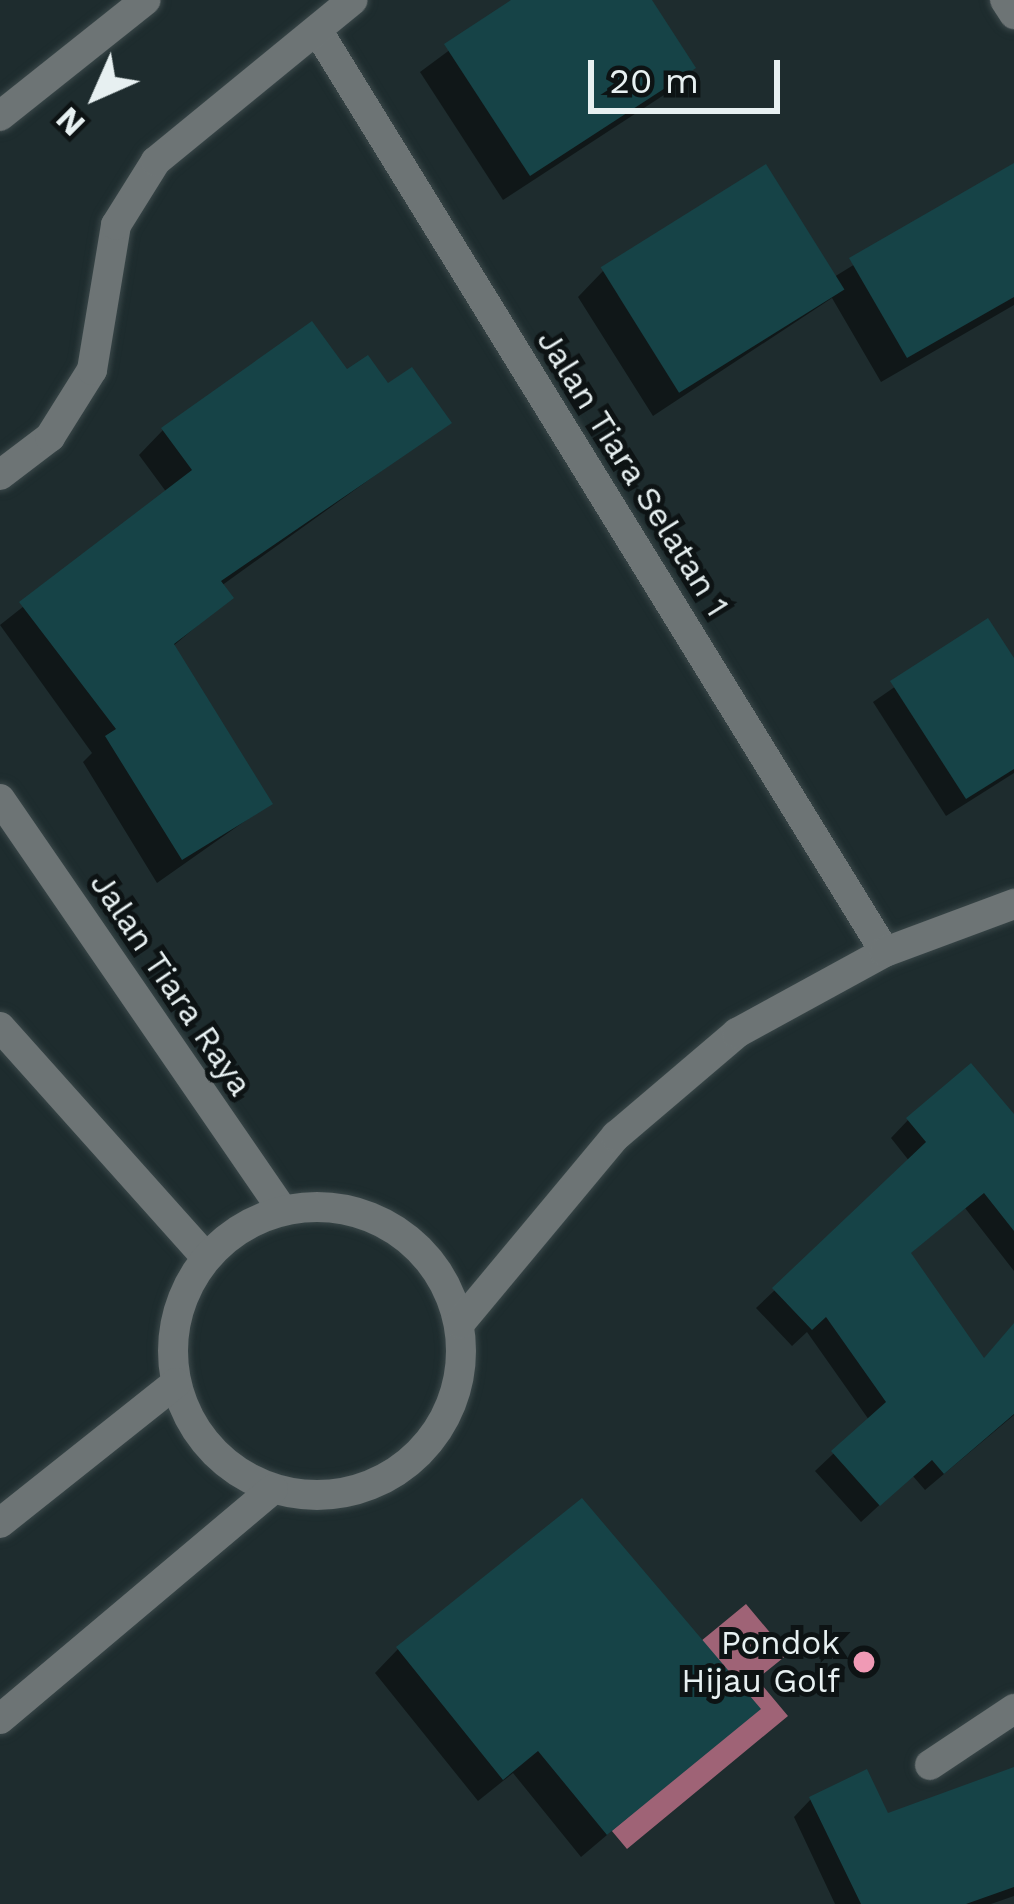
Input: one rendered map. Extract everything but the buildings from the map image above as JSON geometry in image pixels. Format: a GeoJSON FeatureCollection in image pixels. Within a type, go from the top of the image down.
{"type":"FeatureCollection","features":[{"type":"Feature","properties":{"kind":"street"},"geometry":{"type":"LineString","coordinates":[[0,116],[146,0]]}},
{"type":"Feature","properties":{"kind":"street"},"geometry":{"type":"LineString","coordinates":[[0,475],[50,437],[92,370],[116,225],[156,161],[319,33],[353,0]]}},
{"type":"Feature","properties":{"kind":"street"},"geometry":{"type":"LineString","coordinates":[[1005,0],[1014,14]]}},
{"type":"Feature","properties":{"kind":"street","name":"Jalan Tiara Selatan 1"},"geometry":{"type":"LineString","coordinates":[[319,33],[885,952]]}},
{"type":"Feature","properties":{"kind":"street","name":"Jalan Tiara Raya"},"geometry":{"type":"LineString","coordinates":[[0,799],[282,1210]]}},
{"type":"Feature","properties":{"kind":"street"},"geometry":{"type":"LineString","coordinates":[[460,1323],[616,1136],[737,1033],[885,952],[1014,904]]}},
{"type":"Feature","properties":{"kind":"street"},"geometry":{"type":"LineString","coordinates":[[0,1027],[206,1257]]}},
{"type":"Feature","properties":{"kind":"street"},"geometry":{"type":"LineString","coordinates":[[326,1206],[370,1216],[409,1238],[442,1277],[460,1323],[460,1373],[446,1421],[414,1460],[372,1486],[323,1496],[273,1490],[229,1466],[206,1442],[176,1383],[178,1317],[206,1257],[241,1227],[282,1210],[326,1206]]}},
{"type":"Feature","properties":{"kind":"street"},"geometry":{"type":"LineString","coordinates":[[0,1523],[176,1383]]}},
{"type":"Feature","properties":{"kind":"street"},"geometry":{"type":"LineString","coordinates":[[0,1719],[273,1490]]}},
{"type":"Feature","properties":{"kind":"street"},"geometry":{"type":"LineString","coordinates":[[930,1765],[1014,1709]]}},
{"type":"Feature","properties":{"kind":"shaded area"},"geometry":{"type":"Polygon","coordinates":[[[746,1604],[788,1654],[757,1679],[788,1716],[627,1849],[554,1762],[746,1604]]]}},
{"type":"Feature","properties":{"kind":"place","name":"Pondok Hijau Golf"},"geometry":{"type":"Point","coordinates":[864,1662]}}]}
